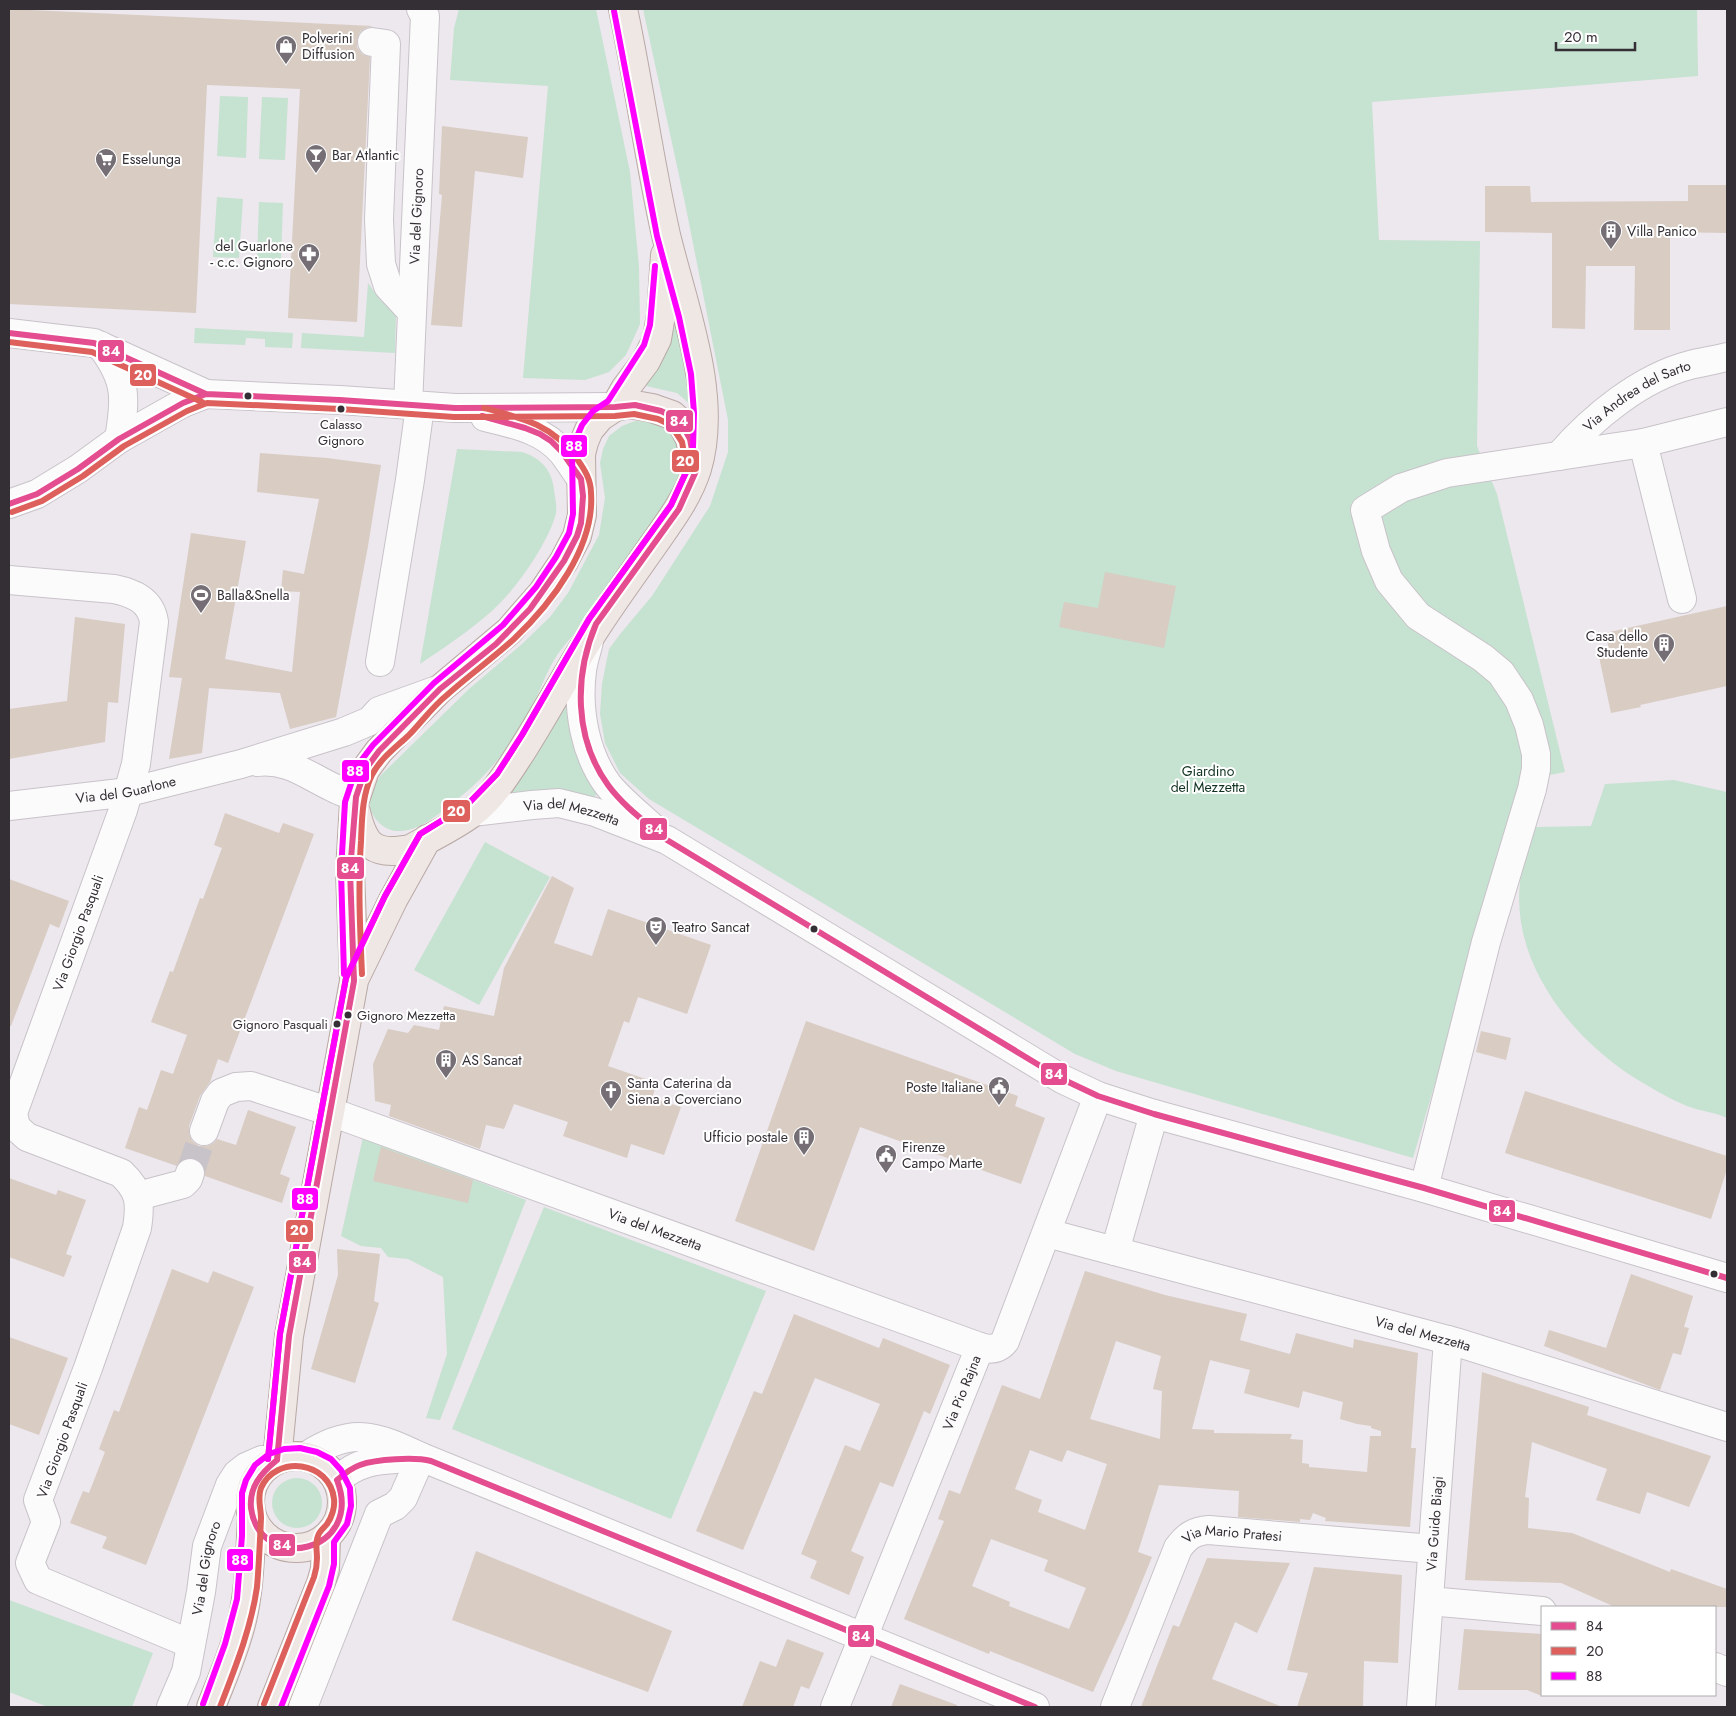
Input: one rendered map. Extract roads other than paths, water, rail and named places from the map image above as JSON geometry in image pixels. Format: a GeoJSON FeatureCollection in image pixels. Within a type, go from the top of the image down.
{"type":"FeatureCollection","features":[{"type":"Feature","properties":{"kind":"main road"},"geometry":{"type":"LineString","coordinates":[[355,800],[360,829],[369,845],[381,850],[399,851],[410,849],[472,812],[504,779],[596,624],[679,509],[696,470],[702,450],[703,432],[700,373],[688,315],[666,234],[623,9]]}},
{"type":"Feature","properties":{"kind":"main road"},"geometry":{"type":"LineString","coordinates":[[615,407],[624,388],[646,360],[657,339],[666,234]]}},
{"type":"Feature","properties":{"kind":"main road"},"geometry":{"type":"LineString","coordinates":[[211,1707],[242,1621],[248,1583],[252,1517],[250,1498],[254,1482],[264,1470],[277,1460],[289,1336],[354,981],[350,871],[355,800],[365,770],[440,688],[496,644],[509,631],[543,592],[564,561],[577,536],[581,523],[583,496],[581,454],[589,430],[600,417],[615,407],[635,404],[661,410],[676,418],[686,430],[690,439],[696,470]]}},
{"type":"Feature","properties":{"kind":"main road"},"geometry":{"type":"LineString","coordinates":[[354,981],[393,900],[427,839]]}},
{"type":"Feature","properties":{"kind":"main road","name":"Via del Gignoro"},"geometry":{"type":"LineString","coordinates":[[277,1460],[289,1457],[305,1457]]}},
{"type":"Feature","properties":{"kind":"main road"},"geometry":{"type":"LineString","coordinates":[[252,1517],[266,1538],[285,1548],[308,1548],[326,1538],[336,1527],[342,1512],[342,1491],[333,1473],[321,1463],[305,1457]]}},
{"type":"Feature","properties":{"kind":"main road"},"geometry":{"type":"LineString","coordinates":[[272,1707],[321,1583],[325,1569],[326,1538]]}},
{"type":"Feature","properties":{"kind":"street","name":"Via del Gignoro"},"geometry":{"type":"LineString","coordinates":[[380,662],[410,480],[414,406],[412,312],[423,12]]}},
{"type":"Feature","properties":{"kind":"street"},"geometry":{"type":"LineString","coordinates":[[372,42],[386,44],[379,219],[381,264],[388,286],[412,312]]}},
{"type":"Feature","properties":{"kind":"street"},"geometry":{"type":"LineString","coordinates":[[9,333],[82,341],[101,346],[206,394],[340,400],[455,408],[615,407]]}},
{"type":"Feature","properties":{"kind":"street"},"geometry":{"type":"LineString","coordinates":[[101,346],[115,365],[123,389],[124,409],[120,439]]}},
{"type":"Feature","properties":{"kind":"street","name":"Via Andrea del Sarto"},"geometry":{"type":"LineString","coordinates":[[1558,456],[1574,439],[1623,397],[1653,379],[1688,365],[1727,358]]}},
{"type":"Feature","properties":{"kind":"street"},"geometry":{"type":"LineString","coordinates":[[9,504],[29,498],[47,488],[78,469],[120,439],[183,403],[206,394]]}},
{"type":"Feature","properties":{"kind":"street"},"geometry":{"type":"LineString","coordinates":[[455,408],[540,434],[551,441],[562,452],[581,479]]}},
{"type":"Feature","properties":{"kind":"street"},"geometry":{"type":"LineString","coordinates":[[1424,1188],[1486,942],[1532,789],[1536,769],[1536,754],[1529,725],[1519,700],[1502,673],[1483,658],[1418,616],[1389,581],[1376,551],[1366,510],[1401,488],[1447,473],[1643,442],[1727,422]]}},
{"type":"Feature","properties":{"kind":"street"},"geometry":{"type":"LineString","coordinates":[[1643,442],[1682,599]]}},
{"type":"Feature","properties":{"kind":"street","name":"Via Giorgio Pasquali"},"geometry":{"type":"LineString","coordinates":[[9,580],[129,592],[140,599],[151,610],[153,616],[136,764],[129,792],[13,1113],[16,1127],[27,1138],[121,1173],[132,1184],[138,1196],[139,1211],[137,1228],[88,1368],[38,1500],[46,1522],[30,1563],[38,1580],[191,1644]]}},
{"type":"Feature","properties":{"kind":"street","name":"Via del Mezzetta"},"geometry":{"type":"LineString","coordinates":[[590,637],[582,671],[581,696],[583,721],[592,757],[599,772],[609,786],[667,840]]}},
{"type":"Feature","properties":{"kind":"street","name":"Via del Guarlone"},"geometry":{"type":"LineString","coordinates":[[9,806],[129,792],[241,764],[344,732],[370,721],[379,711],[440,688]]}},
{"type":"Feature","properties":{"kind":"street","name":"Via del Guarlone"},"geometry":{"type":"LineString","coordinates":[[241,764],[262,761],[290,766],[355,800]]}},
{"type":"Feature","properties":{"kind":"street","name":"Via del Mezzetta"},"geometry":{"type":"LineString","coordinates":[[472,812],[559,803],[594,812],[667,840],[1062,1079],[1098,1096],[1154,1114],[1424,1188],[1727,1278]]}},
{"type":"Feature","properties":{"kind":"street"},"geometry":{"type":"LineString","coordinates":[[204,1130],[215,1101],[221,1093],[236,1087],[251,1086],[331,1112]]}},
{"type":"Feature","properties":{"kind":"street","name":"Via Pio Rajna"},"geometry":{"type":"LineString","coordinates":[[835,1707],[980,1347],[994,1349],[1001,1346],[1005,1341],[1098,1096]]}},
{"type":"Feature","properties":{"kind":"street","name":"Via del Mezzetta"},"geometry":{"type":"LineString","coordinates":[[331,1112],[980,1347]]}},
{"type":"Feature","properties":{"kind":"street"},"geometry":{"type":"LineString","coordinates":[[1115,1251],[1154,1114]]}},
{"type":"Feature","properties":{"kind":"street"},"geometry":{"type":"LineString","coordinates":[[138,1196],[183,1184],[188,1180],[190,1173]]}},
{"type":"Feature","properties":{"kind":"street","name":"Via del Mezzetta"},"geometry":{"type":"LineString","coordinates":[[1047,1233],[1448,1340],[1727,1426]]}},
{"type":"Feature","properties":{"kind":"street","name":"Via Guido Biagi"},"geometry":{"type":"LineString","coordinates":[[1421,1707],[1448,1340]]}},
{"type":"Feature","properties":{"kind":"street"},"geometry":{"type":"LineString","coordinates":[[305,1457],[327,1444],[345,1438],[369,1436],[391,1443],[421,1457],[1035,1707]]}},
{"type":"Feature","properties":{"kind":"street"},"geometry":{"type":"LineString","coordinates":[[337,1480],[349,1470],[368,1462],[421,1457]]}},
{"type":"Feature","properties":{"kind":"street"},"geometry":{"type":"LineString","coordinates":[[303,1707],[379,1514],[395,1506],[403,1498],[421,1457]]}},
{"type":"Feature","properties":{"kind":"street","name":"Via del Gignoro"},"geometry":{"type":"LineString","coordinates":[[170,1707],[186,1672],[207,1546],[230,1484],[246,1466],[262,1460],[277,1460]]}},
{"type":"Feature","properties":{"kind":"street","name":"Via Mario Pratesi"},"geometry":{"type":"LineString","coordinates":[[1116,1707],[1178,1548],[1189,1536],[1197,1531],[1209,1530],[1432,1549]]}},
{"type":"Feature","properties":{"kind":"street"},"geometry":{"type":"LineString","coordinates":[[1429,1601],[1541,1611]]}},
{"type":"Feature","properties":{"kind":"tunnel"},"geometry":{"type":"LineString","coordinates":[[190,1173],[204,1131]]}},
{"type":"Feature","properties":{"kind":"place","name":"Polverini Diffusion"},"geometry":{"type":"Point","coordinates":[286,65]}},
{"type":"Feature","properties":{"kind":"place","name":"Bar Atlantic"},"geometry":{"type":"Point","coordinates":[316,174]}},
{"type":"Feature","properties":{"kind":"place","name":"Esselunga"},"geometry":{"type":"Point","coordinates":[106,178]}},
{"type":"Feature","properties":{"kind":"place","name":"Villa Panico"},"geometry":{"type":"Point","coordinates":[1611,250]}},
{"type":"Feature","properties":{"kind":"place","name":"del Guarlone - c.c. Gignoro"},"geometry":{"type":"Point","coordinates":[309,273]}},
{"type":"Feature","properties":{"kind":"place","name":"Calasso Gignoro"},"geometry":{"type":"Point","coordinates":[341,409]}},
{"type":"Feature","properties":{"kind":"place","name":"Balla&Snella"},"geometry":{"type":"Point","coordinates":[201,614]}},
{"type":"Feature","properties":{"kind":"place","name":"Casa dello Studente"},"geometry":{"type":"Point","coordinates":[1664,663]}},
{"type":"Feature","properties":{"kind":"place","name":"Teatro Sancat"},"geometry":{"type":"Point","coordinates":[656,946]}},
{"type":"Feature","properties":{"kind":"place","name":"Gignoro Mezzetta"},"geometry":{"type":"Point","coordinates":[348,1015]}},
{"type":"Feature","properties":{"kind":"place","name":"Gignoro Pasquali"},"geometry":{"type":"Point","coordinates":[337,1024]}},
{"type":"Feature","properties":{"kind":"place","name":"AS Sancat"},"geometry":{"type":"Point","coordinates":[446,1079]}},
{"type":"Feature","properties":{"kind":"place","name":"Poste Italiane"},"geometry":{"type":"Point","coordinates":[999,1106]}},
{"type":"Feature","properties":{"kind":"place","name":"Santa Caterina da Siena a Coverciano"},"geometry":{"type":"Point","coordinates":[611,1110]}},
{"type":"Feature","properties":{"kind":"place","name":"Ufficio postale"},"geometry":{"type":"Point","coordinates":[804,1156]}},
{"type":"Feature","properties":{"kind":"place","name":"Firenze Campo Marte"},"geometry":{"type":"Point","coordinates":[886,1174]}},
{"type":"Feature","properties":{"kind":"park label","name":"Giardino del Mezzetta"},"geometry":{"type":"Point","coordinates":[1208,780]}}]}
